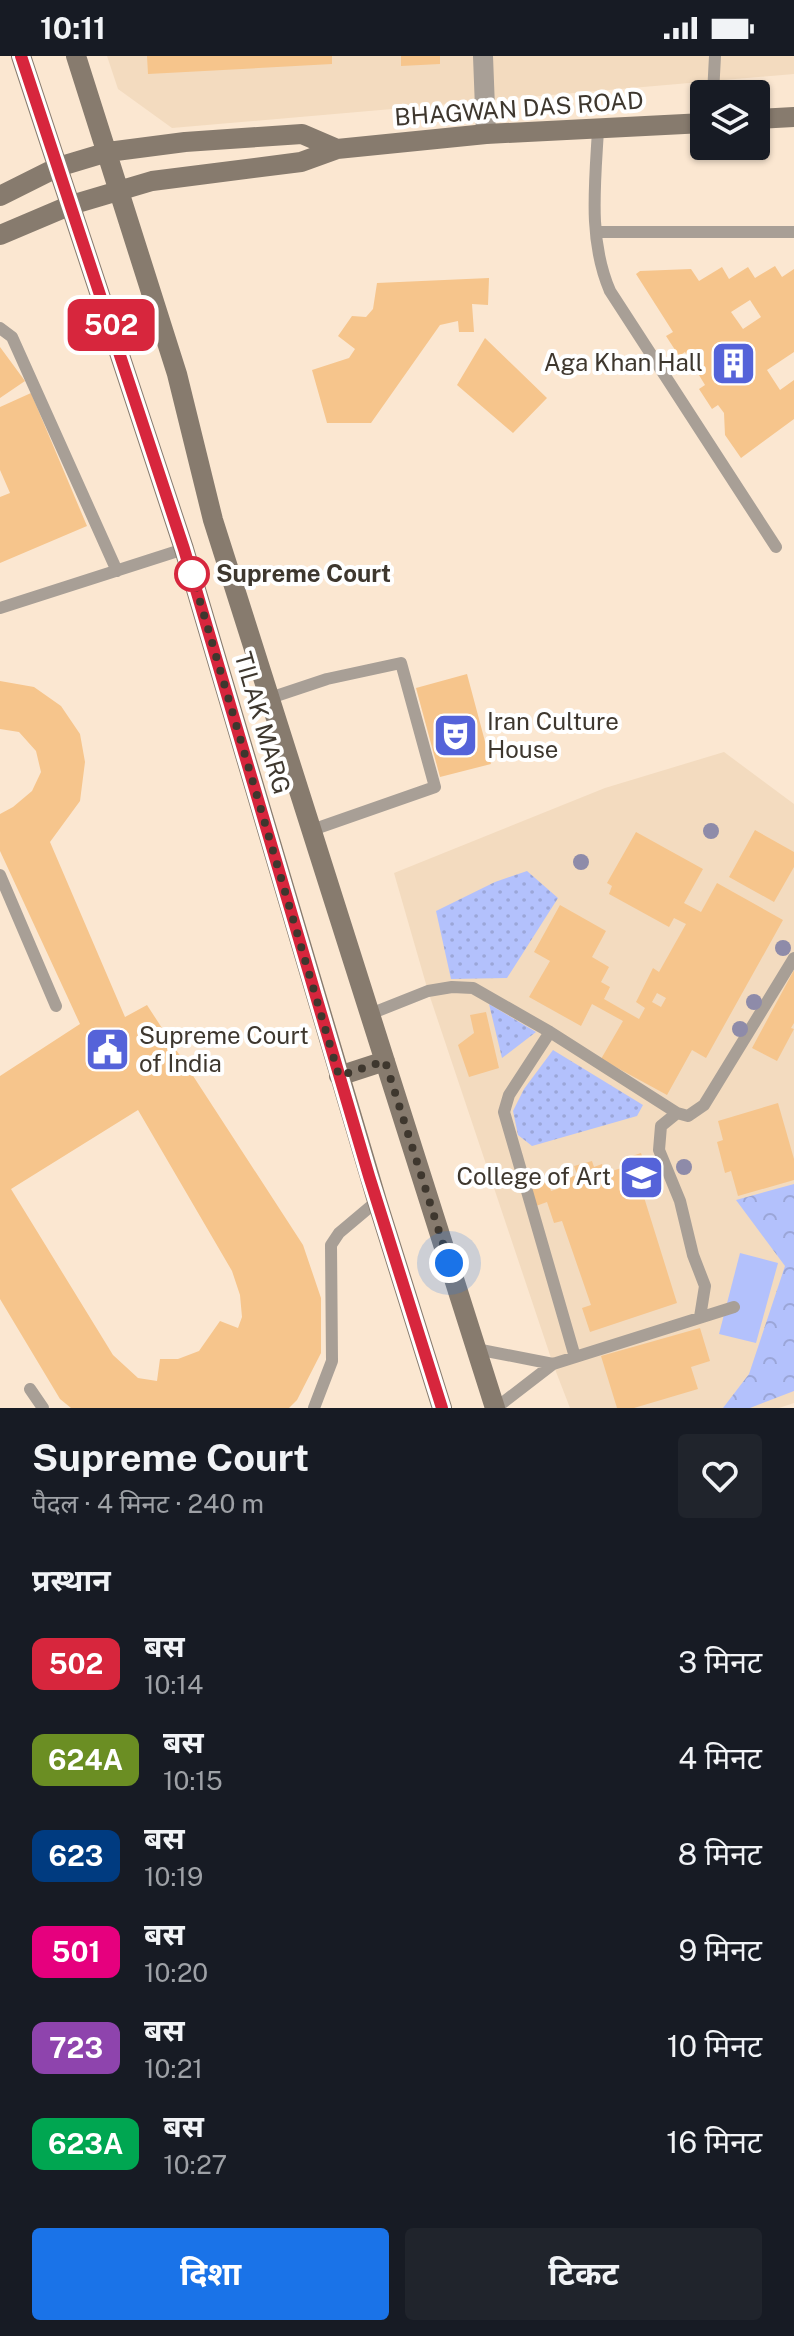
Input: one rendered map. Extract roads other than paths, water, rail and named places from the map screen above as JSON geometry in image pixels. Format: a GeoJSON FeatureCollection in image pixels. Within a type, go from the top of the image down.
{"type":"FeatureCollection","features":[{"type":"Feature","properties":{"kind":"main road","name":"TILAK MARG"},"geometry":{"type":"LineString","coordinates":[[21,56],[184,549],[339,1076],[442,1408]]}},
{"type":"Feature","properties":{"kind":"main road","name":"TILAK MARG"},"geometry":{"type":"LineString","coordinates":[[76,56],[177,374],[213,520],[495,1408]]}},
{"type":"Feature","properties":{"kind":"main road"},"geometry":{"type":"LineString","coordinates":[[770,118],[794,117]]}},
{"type":"Feature","properties":{"kind":"main road","name":"BHAGWAN DAS ROAD"},"geometry":{"type":"LineString","coordinates":[[0,235],[71,205],[152,181],[301,162],[337,149],[486,134],[690,124]]}},
{"type":"Feature","properties":{"kind":"main road","name":"BHAGWAN DAS ROAD"},"geometry":{"type":"LineString","coordinates":[[0,196],[58,167],[108,152],[185,142],[302,134],[337,149]]}},
{"type":"Feature","properties":{"kind":"main road"},"geometry":{"type":"LineString","coordinates":[[339,1076],[385,1061]]}},
{"type":"Feature","properties":{"kind":"street"},"geometry":{"type":"LineString","coordinates":[[483,56],[486,134]]}},
{"type":"Feature","properties":{"kind":"lane"},"geometry":{"type":"LineString","coordinates":[[714,80],[715,56]]}},
{"type":"Feature","properties":{"kind":"lane"},"geometry":{"type":"LineString","coordinates":[[598,130],[596,232],[599,265],[610,291],[776,547]]}},
{"type":"Feature","properties":{"kind":"lane"},"geometry":{"type":"LineString","coordinates":[[596,232],[794,232]]}},
{"type":"Feature","properties":{"kind":"lane"},"geometry":{"type":"LineString","coordinates":[[0,328],[12,337],[117,571]]}},
{"type":"Feature","properties":{"kind":"lane"},"geometry":{"type":"LineString","coordinates":[[0,608],[184,549]]}},
{"type":"Feature","properties":{"kind":"lane"},"geometry":{"type":"LineString","coordinates":[[270,698],[327,679],[401,663],[435,787],[312,830]]}},
{"type":"Feature","properties":{"kind":"lane"},"geometry":{"type":"LineString","coordinates":[[0,875],[56,1006]]}},
{"type":"Feature","properties":{"kind":"lane"},"geometry":{"type":"LineString","coordinates":[[370,1014],[428,991],[473,988],[550,1032],[677,1113],[688,1116],[704,1105],[794,958]]}},
{"type":"Feature","properties":{"kind":"lane"},"geometry":{"type":"LineString","coordinates":[[550,1032],[509,1095],[504,1112],[575,1357]]}},
{"type":"Feature","properties":{"kind":"lane"},"geometry":{"type":"LineString","coordinates":[[677,1113],[661,1126],[659,1150],[680,1201],[693,1255],[705,1286],[700,1317]]}},
{"type":"Feature","properties":{"kind":"lane"},"geometry":{"type":"LineString","coordinates":[[314,1408],[332,1361],[331,1245],[339,1233],[377,1201]]}},
{"type":"Feature","properties":{"kind":"lane"},"geometry":{"type":"LineString","coordinates":[[495,1408],[553,1364],[734,1307]]}},
{"type":"Feature","properties":{"kind":"lane"},"geometry":{"type":"LineString","coordinates":[[476,1349],[553,1364]]}},
{"type":"Feature","properties":{"kind":"lane"},"geometry":{"type":"LineString","coordinates":[[30,1389],[43,1408]]}},
{"type":"Feature","properties":{"kind":"place","name":"Aga Khan Hall"},"geometry":{"type":"Point","coordinates":[734,363]}},
{"type":"Feature","properties":{"kind":"place","name":"Supreme Court"},"geometry":{"type":"Point","coordinates":[192,574]}},
{"type":"Feature","properties":{"kind":"place","name":"Iran Culture House"},"geometry":{"type":"Point","coordinates":[456,736]}},
{"type":"Feature","properties":{"kind":"place","name":"Supreme Court of India"},"geometry":{"type":"Point","coordinates":[108,1050]}},
{"type":"Feature","properties":{"kind":"place","name":"College of Art"},"geometry":{"type":"Point","coordinates":[642,1177]}}]}
